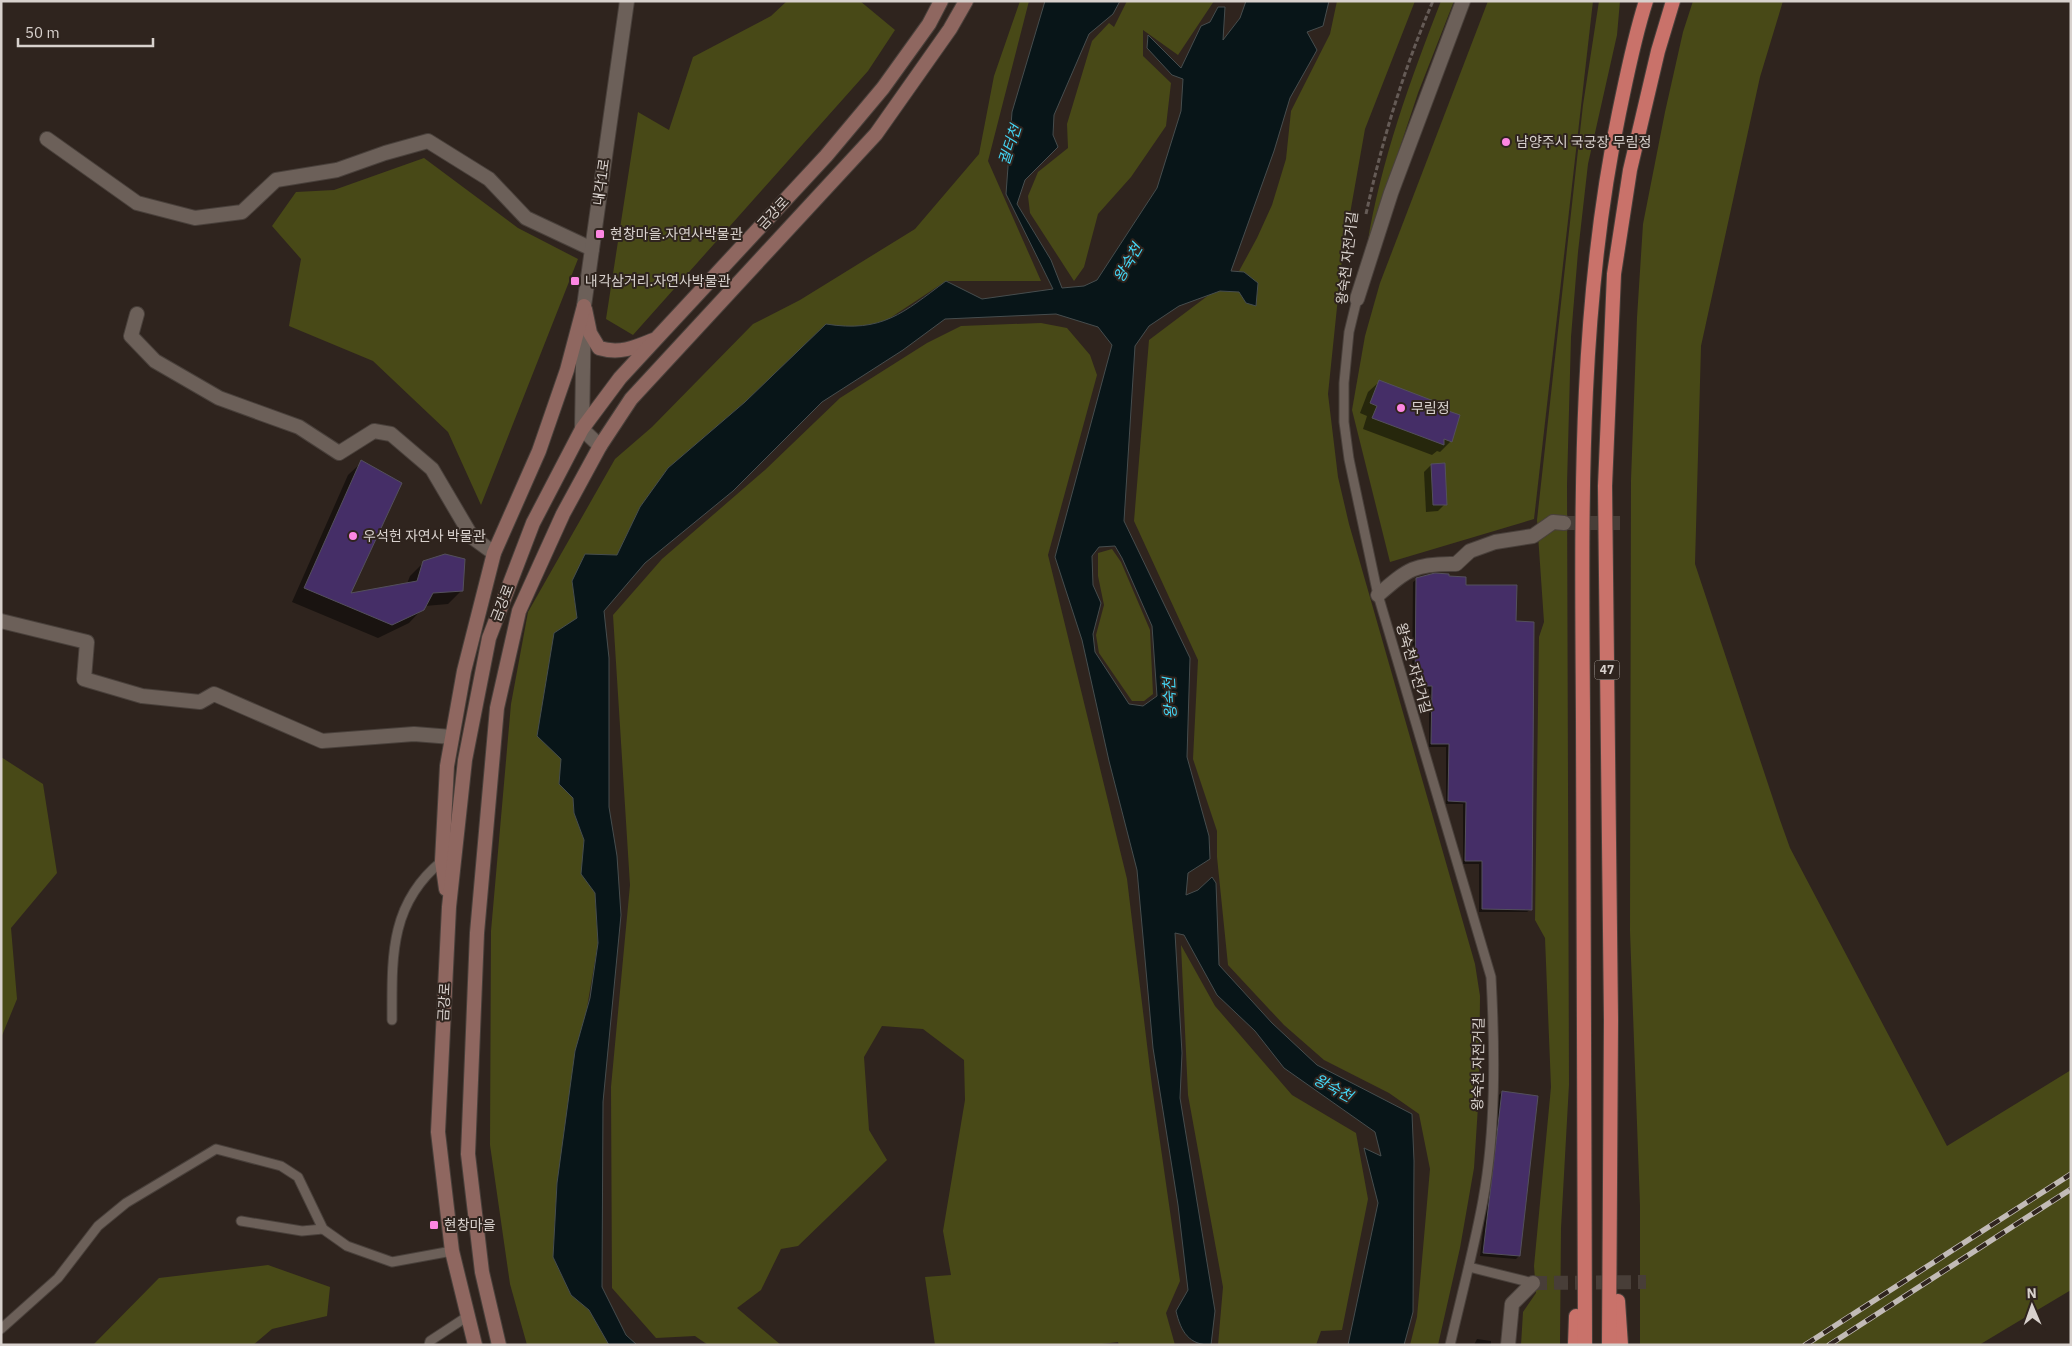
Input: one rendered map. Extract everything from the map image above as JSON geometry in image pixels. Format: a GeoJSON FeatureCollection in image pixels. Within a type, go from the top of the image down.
{"type":"FeatureCollection","features":[{"type":"Feature","properties":{"kind":"highway","name":"47"},"geometry":{"type":"LineString","coordinates":[[1585,1345],[1584,408],[1593,278],[1605,177],[1635,36],[1646,1]]}},
{"type":"Feature","properties":{"kind":"highway","name":"47"},"geometry":{"type":"LineString","coordinates":[[1609,1345],[1611,1020],[1605,486],[1614,274],[1630,170],[1658,51],[1674,1]]}},
{"type":"Feature","properties":{"kind":"highway"},"geometry":{"type":"LineString","coordinates":[[1575,1345],[1585,1178]]}},
{"type":"Feature","properties":{"kind":"highway"},"geometry":{"type":"LineString","coordinates":[[1609,1178],[1621,1345]]}},
{"type":"Feature","properties":{"kind":"main road","name":"금강로"},"geometry":{"type":"LineString","coordinates":[[475,1345],[452,1251],[438,1132],[449,907],[465,760],[489,638],[532,523],[582,429],[620,378],[833,149],[883,88],[928,24],[941,1]]}},
{"type":"Feature","properties":{"kind":"main road","name":"금강로"},"geometry":{"type":"LineString","coordinates":[[500,1345],[482,1272],[468,1154],[477,933],[497,708],[519,610],[563,514],[600,446],[632,399],[876,134],[950,28],[966,1]]}},
{"type":"Feature","properties":{"kind":"main road"},"geometry":{"type":"LineString","coordinates":[[584,306],[590,333],[599,348],[611,352],[627,350],[656,339]]}},
{"type":"Feature","properties":{"kind":"main road"},"geometry":{"type":"LineString","coordinates":[[449,907],[442,861],[447,766],[464,671],[494,553],[539,451],[567,370],[584,306]]}},
{"type":"Feature","properties":{"kind":"street","name":"내각1로"},"geometry":{"type":"LineString","coordinates":[[582,429],[584,306],[626,1]]}},
{"type":"Feature","properties":{"kind":"street"},"geometry":{"type":"LineString","coordinates":[[1357,299],[1391,193],[1463,1]]}},
{"type":"Feature","properties":{"kind":"street"},"geometry":{"type":"LineString","coordinates":[[47,139],[137,203],[195,218],[242,212],[276,180],[337,170],[384,153],[428,141],[488,180],[526,218],[592,250]]}},
{"type":"Feature","properties":{"kind":"street"},"geometry":{"type":"LineString","coordinates":[[136,314],[131,336],[155,361],[219,398],[299,427],[339,453],[374,431],[390,434],[432,469],[472,537],[494,553]]}},
{"type":"Feature","properties":{"kind":"street"},"geometry":{"type":"LineString","coordinates":[[582,429],[600,446]]}},
{"type":"Feature","properties":{"kind":"street"},"geometry":{"type":"LineString","coordinates":[[1378,595],[1405,572],[1429,563],[1456,564],[1470,551],[1495,542],[1533,536],[1553,522],[1564,523]]}},
{"type":"Feature","properties":{"kind":"street"},"geometry":{"type":"LineString","coordinates":[[1,621],[87,642],[84,679],[142,696],[200,702],[214,694],[322,741],[414,734],[452,738]]}},
{"type":"Feature","properties":{"kind":"street"},"geometry":{"type":"LineString","coordinates":[[1508,1345],[1512,1304],[1533,1283]]}},
{"type":"Feature","properties":{"kind":"lane","name":"왕숙천 자전거길"},"geometry":{"type":"LineString","coordinates":[[1357,299],[1349,332],[1344,383],[1344,422],[1349,459],[1378,595],[1490,977],[1493,1016],[1489,1153],[1483,1201],[1450,1345]]}},
{"type":"Feature","properties":{"kind":"lane"},"geometry":{"type":"LineString","coordinates":[[392,1020],[392,965],[396,937],[408,900],[424,875],[442,861]]}},
{"type":"Feature","properties":{"kind":"lane"},"geometry":{"type":"LineString","coordinates":[[1,1329],[58,1278],[98,1226],[126,1204],[216,1149],[281,1166],[298,1177],[323,1229],[347,1246],[392,1262],[452,1251]]}},
{"type":"Feature","properties":{"kind":"lane"},"geometry":{"type":"LineString","coordinates":[[242,1221],[302,1231],[323,1229]]}},
{"type":"Feature","properties":{"kind":"lane"},"geometry":{"type":"LineString","coordinates":[[1469,1267],[1533,1283]]}},
{"type":"Feature","properties":{"kind":"lane"},"geometry":{"type":"LineString","coordinates":[[429,1345],[430,1341],[468,1316]]}},
{"type":"Feature","properties":{"kind":"path","name":"왕숙천 자전거길"},"geometry":{"type":"LineString","coordinates":[[1365,218],[1394,105],[1433,1]]}},
{"type":"Feature","properties":{"kind":"shaded area"},"geometry":{"type":"Polygon","coordinates":[[[787,1],[860,1],[895,30],[868,71],[633,335],[606,319],[638,112],[669,130],[693,57],[771,16],[787,1]]]}},
{"type":"Feature","properties":{"kind":"shaded area"},"geometry":{"type":"Polygon","coordinates":[[[1020,1],[1029,1],[988,161],[1041,281],[946,281],[884,322],[851,328],[826,324],[745,402],[668,468],[640,507],[617,555],[572,581],[577,618],[559,784],[573,798],[574,813],[584,840],[582,874],[595,893],[598,943],[557,1183],[553,1257],[571,1295],[589,1310],[609,1345],[527,1345],[510,1284],[490,1145],[491,931],[511,704],[528,612],[615,459],[652,427],[753,324],[800,300],[915,229],[979,154],[994,76],[1020,1]]]}},
{"type":"Feature","properties":{"kind":"shaded area"},"geometry":{"type":"Polygon","coordinates":[[[1127,1],[1214,1],[1178,55],[1143,30],[1143,56],[1171,83],[1166,126],[1131,177],[1098,214],[1084,267],[1074,281],[1030,213],[1028,196],[1038,172],[1068,148],[1067,124],[1092,41],[1109,23],[1114,27],[1127,1]]]}},
{"type":"Feature","properties":{"kind":"shaded area"},"geometry":{"type":"Polygon","coordinates":[[[1337,1],[1415,1],[1365,129],[1342,259],[1328,394],[1338,477],[1349,524],[1475,964],[1480,996],[1479,1091],[1474,1168],[1460,1248],[1438,1345],[1410,1345],[1417,1317],[1430,1169],[1419,1114],[1389,1093],[1324,1060],[1284,1025],[1228,965],[1217,857],[1217,831],[1193,759],[1198,660],[1134,521],[1149,340],[1238,273],[1272,205],[1286,159],[1291,111],[1330,34],[1337,1]]]}},
{"type":"Feature","properties":{"kind":"shaded area"},"geometry":{"type":"Polygon","coordinates":[[[1441,1],[1454,1],[1418,93],[1367,246],[1388,152],[1418,61],[1441,1]]]}},
{"type":"Feature","properties":{"kind":"shaded area","name":"남양주시 국궁장 무림정"},"geometry":{"type":"Polygon","coordinates":[[[1488,1],[1593,1],[1534,519],[1390,562],[1352,410],[1365,336],[1380,283],[1488,1]]]}},
{"type":"Feature","properties":{"kind":"shaded area"},"geometry":{"type":"Polygon","coordinates":[[[1599,1],[1620,1],[1617,35],[1588,164],[1571,337],[1567,484],[1569,1084],[1561,1228],[1560,1345],[1521,1345],[1523,1312],[1536,1293],[1534,1266],[1551,1087],[1545,938],[1535,920],[1539,637],[1544,622],[1537,520],[1583,105],[1599,1]]]}},
{"type":"Feature","properties":{"kind":"shaded area"},"geometry":{"type":"Polygon","coordinates":[[[1693,1],[1783,1],[1760,77],[1701,346],[1695,564],[1780,820],[1790,848],[1947,1146],[2071,1070],[2071,1290],[1979,1345],[1640,1345],[1640,1206],[1630,931],[1631,480],[1637,318],[1643,224],[1665,112],[1683,32],[1693,1]]]}},
{"type":"Feature","properties":{"kind":"shaded area"},"geometry":{"type":"Polygon","coordinates":[[[424,158],[518,228],[578,259],[481,505],[448,432],[373,361],[289,326],[301,259],[272,226],[296,192],[334,190],[424,158]]]}},
{"type":"Feature","properties":{"kind":"shaded area"},"geometry":{"type":"Polygon","coordinates":[[[1041,323],[1067,328],[1090,355],[1097,375],[1048,555],[1127,879],[1152,1086],[1180,1281],[1166,1313],[1175,1345],[1119,1345],[1118,1342],[1094,1345],[935,1345],[925,1277],[951,1275],[943,1231],[965,1100],[964,1060],[923,1029],[882,1026],[864,1057],[869,1130],[887,1160],[798,1246],[781,1249],[761,1290],[737,1308],[781,1345],[708,1345],[695,1336],[656,1338],[612,1288],[611,1087],[630,885],[613,615],[662,559],[765,470],[840,398],[927,343],[961,326],[1041,323]]]}},
{"type":"Feature","properties":{"kind":"shaded area"},"geometry":{"type":"Polygon","coordinates":[[[1112,549],[1121,562],[1150,630],[1153,694],[1144,701],[1132,701],[1099,653],[1096,635],[1104,605],[1098,576],[1098,553],[1112,549]]]}},
{"type":"Feature","properties":{"kind":"shaded area"},"geometry":{"type":"Polygon","coordinates":[[[1,757],[43,784],[57,873],[11,928],[17,999],[1,1038],[1,757]]]}},
{"type":"Feature","properties":{"kind":"shaded area"},"geometry":{"type":"Polygon","coordinates":[[[1181,945],[1215,1006],[1292,1095],[1356,1133],[1368,1199],[1342,1330],[1321,1331],[1316,1345],[1218,1345],[1223,1287],[1188,1095],[1181,945]]]}},
{"type":"Feature","properties":{"kind":"shaded area"},"geometry":{"type":"Polygon","coordinates":[[[268,1265],[330,1287],[327,1316],[272,1329],[253,1345],[93,1345],[159,1278],[268,1265]]]}},
{"type":"Feature","properties":{"kind":"water"},"geometry":{"type":"Polygon","coordinates":[[[1045,1],[1120,1],[1113,14],[1089,34],[1054,115],[1053,135],[1058,147],[1025,180],[1017,204],[1051,260],[1062,288],[1084,286],[1097,280],[1157,188],[1181,111],[1183,79],[1172,75],[1147,48],[1148,35],[1181,68],[1201,26],[1210,22],[1218,7],[1225,7],[1223,40],[1240,18],[1246,1],[1329,1],[1323,26],[1307,32],[1317,50],[1290,98],[1274,151],[1231,271],[1244,272],[1258,283],[1256,306],[1246,303],[1239,292],[1220,291],[1179,306],[1149,326],[1135,346],[1124,521],[1190,658],[1187,757],[1209,836],[1210,859],[1188,873],[1186,895],[1198,890],[1212,877],[1216,883],[1219,965],[1272,1023],[1317,1065],[1412,1114],[1414,1161],[1413,1312],[1404,1345],[1348,1345],[1378,1203],[1364,1148],[1381,1156],[1375,1132],[1284,1068],[1255,1031],[1217,995],[1184,935],[1175,933],[1182,1053],[1180,1098],[1215,1311],[1211,1345],[1197,1343],[1192,1340],[1180,1325],[1176,1311],[1188,1290],[1178,1205],[1153,1048],[1137,870],[1109,761],[1082,640],[1055,557],[1112,345],[1098,327],[1056,314],[945,319],[903,350],[822,402],[733,491],[645,563],[604,611],[609,658],[609,807],[617,856],[621,915],[603,1102],[602,1287],[626,1335],[637,1345],[609,1345],[589,1310],[571,1295],[553,1257],[557,1183],[575,1051],[590,998],[598,943],[595,893],[581,874],[584,840],[574,813],[573,798],[559,784],[561,759],[537,736],[554,633],[577,618],[572,581],[585,554],[617,555],[640,507],[668,468],[745,402],[826,324],[862,326],[891,318],[946,281],[982,299],[1053,289],[1006,194],[1012,112],[1045,1]],[[1115,546],[1099,547],[1092,556],[1093,585],[1101,603],[1093,634],[1095,652],[1129,704],[1143,706],[1157,696],[1152,626],[1115,546]]]}},
{"type":"Feature","properties":{"kind":"building","name":"무림정"},"geometry":{"type":"Polygon","coordinates":[[[1379,380],[1439,403],[1437,407],[1460,415],[1452,442],[1444,439],[1444,445],[1372,418],[1377,406],[1370,403],[1379,380]]]}},
{"type":"Feature","properties":{"kind":"building","name":"우석헌 자연사 박물관"},"geometry":{"type":"Polygon","coordinates":[[[361,460],[402,483],[351,593],[417,581],[423,561],[445,554],[465,559],[463,591],[433,593],[424,610],[392,625],[304,588],[361,460]]]}},
{"type":"Feature","properties":{"kind":"building"},"geometry":{"type":"Polygon","coordinates":[[[1445,463],[1447,505],[1433,505],[1431,464],[1445,463]]]}},
{"type":"Feature","properties":{"kind":"building"},"geometry":{"type":"Polygon","coordinates":[[[1435,573],[1466,577],[1466,585],[1517,585],[1516,621],[1534,622],[1532,910],[1482,909],[1482,861],[1465,861],[1466,802],[1448,801],[1449,744],[1431,744],[1432,686],[1415,686],[1416,578],[1435,573]]]}},
{"type":"Feature","properties":{"kind":"building"},"geometry":{"type":"Polygon","coordinates":[[[1502,1091],[1538,1096],[1520,1256],[1483,1253],[1502,1091]]]}},
{"type":"Feature","properties":{"kind":"tunnel"},"geometry":{"type":"LineString","coordinates":[[1564,523],[1624,523]]}},
{"type":"Feature","properties":{"kind":"tunnel"},"geometry":{"type":"LineString","coordinates":[[1533,1283],[1646,1282]]}},
{"type":"Feature","properties":{"kind":"railway"},"geometry":{"type":"LineString","coordinates":[[1805,1345],[2071,1174]]}},
{"type":"Feature","properties":{"kind":"railway"},"geometry":{"type":"LineString","coordinates":[[1829,1345],[2071,1189]]}},
{"type":"Feature","properties":{"kind":"place","name":"남양주시 국궁장 무림정"},"geometry":{"type":"Point","coordinates":[1506,142]}},
{"type":"Feature","properties":{"kind":"place","name":"현창마을.자연사박물관"},"geometry":{"type":"Point","coordinates":[600,234]}},
{"type":"Feature","properties":{"kind":"place","name":"내각삼거리.자연사박물관"},"geometry":{"type":"Point","coordinates":[575,281]}},
{"type":"Feature","properties":{"kind":"place","name":"무림정"},"geometry":{"type":"Point","coordinates":[1401,408]}},
{"type":"Feature","properties":{"kind":"place","name":"우석헌 자연사 박물관"},"geometry":{"type":"Point","coordinates":[353,536]}},
{"type":"Feature","properties":{"kind":"place","name":"현창마을"},"geometry":{"type":"Point","coordinates":[434,1225]}},
{"type":"Feature","properties":{"kind":"water label","name":"궐터천"},"geometry":{"type":"Point","coordinates":[1010,145]}},
{"type":"Feature","properties":{"kind":"water label","name":"왕숙천"},"geometry":{"type":"Point","coordinates":[1128,263]}},
{"type":"Feature","properties":{"kind":"water label","name":"왕숙천"},"geometry":{"type":"Point","coordinates":[1170,698]}},
{"type":"Feature","properties":{"kind":"water label","name":"왕숙천"},"geometry":{"type":"Point","coordinates":[1333,1088]}}]}
